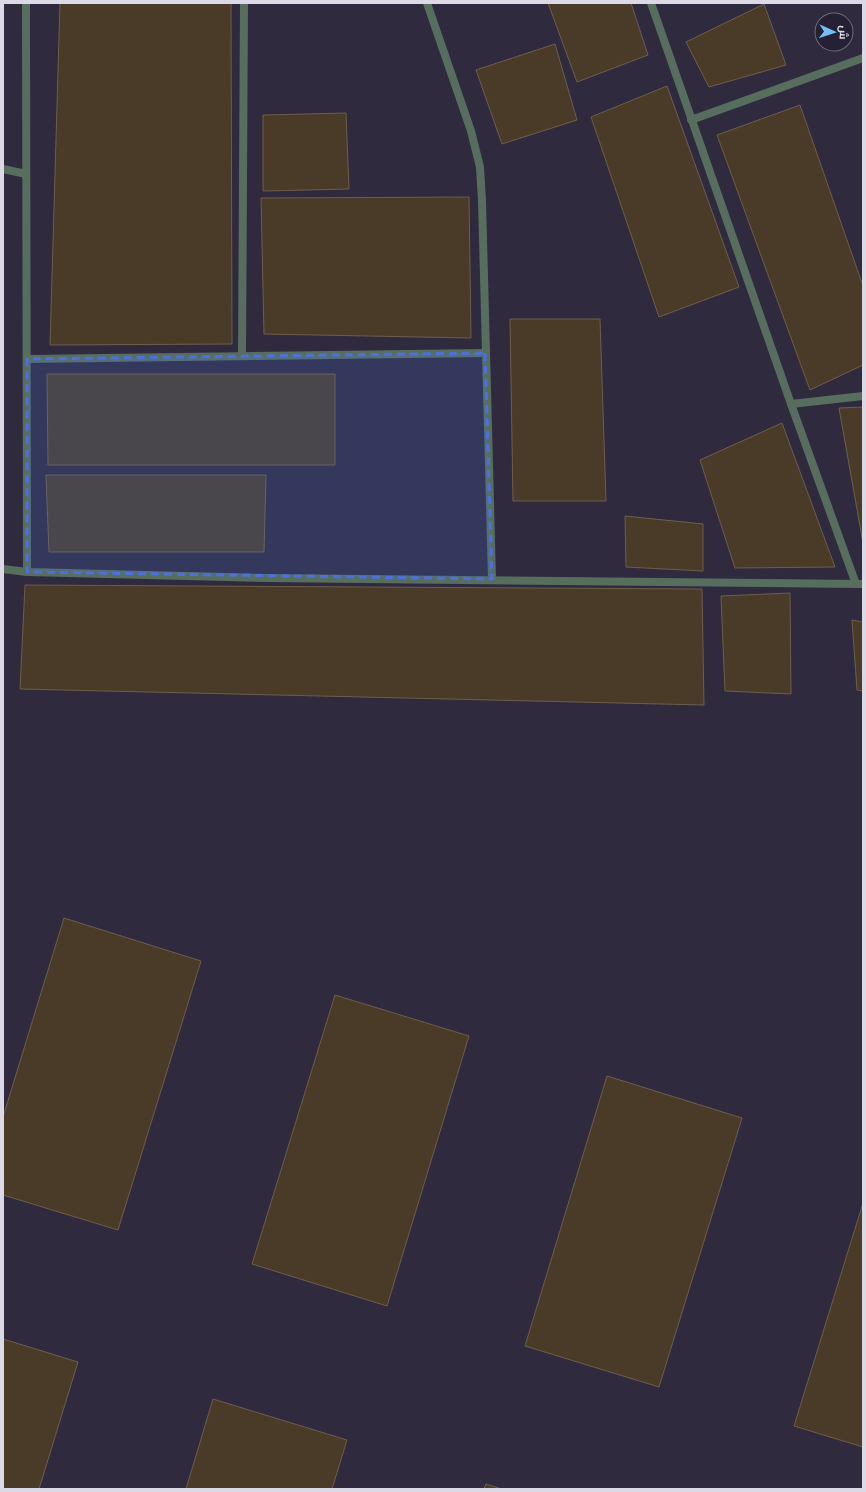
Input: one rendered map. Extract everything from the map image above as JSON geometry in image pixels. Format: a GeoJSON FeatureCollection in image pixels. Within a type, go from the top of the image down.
{"type":"FeatureCollection","features":[{"type":"Feature","properties":{"kind":"street"},"geometry":{"type":"LineString","coordinates":[[26,3],[27,572]]}},
{"type":"Feature","properties":{"kind":"street"},"geometry":{"type":"LineString","coordinates":[[242,356],[244,3]]}},
{"type":"Feature","properties":{"kind":"street"},"geometry":{"type":"LineString","coordinates":[[427,3],[471,131],[480,167],[492,579]]}},
{"type":"Feature","properties":{"kind":"street"},"geometry":{"type":"LineString","coordinates":[[3,569],[27,572],[266,578],[492,579],[859,584],[791,404],[651,3]]}},
{"type":"Feature","properties":{"kind":"street"},"geometry":{"type":"LineString","coordinates":[[691,120],[863,58]]}},
{"type":"Feature","properties":{"kind":"street"},"geometry":{"type":"LineString","coordinates":[[3,169],[26,174]]}},
{"type":"Feature","properties":{"kind":"street"},"geometry":{"type":"LineString","coordinates":[[27,359],[485,353]]}},
{"type":"Feature","properties":{"kind":"street"},"geometry":{"type":"LineString","coordinates":[[791,404],[863,396]]}},
{"type":"Feature","properties":{"kind":"highlighted area"},"geometry":{"type":"Polygon","coordinates":[[[485,353],[492,579],[27,572],[27,359],[485,353]]]}},
{"type":"Feature","properties":{"kind":"building"},"geometry":{"type":"Polygon","coordinates":[[[60,3],[231,3],[232,344],[50,345],[60,3]]]}},
{"type":"Feature","properties":{"kind":"building"},"geometry":{"type":"Polygon","coordinates":[[[548,3],[631,3],[648,55],[577,82],[548,3]]]}},
{"type":"Feature","properties":{"kind":"building"},"geometry":{"type":"Polygon","coordinates":[[[764,4],[786,65],[709,87],[686,42],[764,4]]]}},
{"type":"Feature","properties":{"kind":"building"},"geometry":{"type":"Polygon","coordinates":[[[555,44],[577,120],[502,144],[476,70],[555,44]]]}},
{"type":"Feature","properties":{"kind":"building"},"geometry":{"type":"Polygon","coordinates":[[[667,86],[739,287],[659,317],[591,117],[667,86]]]}},
{"type":"Feature","properties":{"kind":"building"},"geometry":{"type":"Polygon","coordinates":[[[800,105],[863,286],[863,365],[810,390],[717,135],[800,105]]]}},
{"type":"Feature","properties":{"kind":"building"},"geometry":{"type":"Polygon","coordinates":[[[346,113],[349,189],[263,191],[263,115],[346,113]]]}},
{"type":"Feature","properties":{"kind":"building"},"geometry":{"type":"Polygon","coordinates":[[[469,197],[471,338],[264,334],[261,198],[469,197]]]}},
{"type":"Feature","properties":{"kind":"building"},"geometry":{"type":"Polygon","coordinates":[[[510,319],[600,319],[606,501],[513,501],[510,319]]]}},
{"type":"Feature","properties":{"kind":"building"},"geometry":{"type":"Polygon","coordinates":[[[47,374],[335,374],[335,465],[48,465],[47,374]]]}},
{"type":"Feature","properties":{"kind":"building"},"geometry":{"type":"Polygon","coordinates":[[[863,407],[863,543],[839,408],[863,407]]]}},
{"type":"Feature","properties":{"kind":"building"},"geometry":{"type":"Polygon","coordinates":[[[782,423],[835,567],[735,568],[700,460],[782,423]]]}},
{"type":"Feature","properties":{"kind":"building"},"geometry":{"type":"Polygon","coordinates":[[[46,475],[266,475],[264,552],[49,552],[46,475]]]}},
{"type":"Feature","properties":{"kind":"building"},"geometry":{"type":"Polygon","coordinates":[[[625,516],[703,524],[703,571],[626,567],[625,516]]]}},
{"type":"Feature","properties":{"kind":"building"},"geometry":{"type":"Polygon","coordinates":[[[25,585],[702,589],[704,705],[20,689],[25,585]]]}},
{"type":"Feature","properties":{"kind":"building"},"geometry":{"type":"Polygon","coordinates":[[[790,593],[791,694],[725,691],[721,596],[790,593]]]}},
{"type":"Feature","properties":{"kind":"building"},"geometry":{"type":"Polygon","coordinates":[[[852,620],[863,622],[863,691],[857,690],[852,620]]]}},
{"type":"Feature","properties":{"kind":"building"},"geometry":{"type":"Polygon","coordinates":[[[64,918],[201,961],[118,1230],[3,1195],[3,1117],[64,918]]]}},
{"type":"Feature","properties":{"kind":"building"},"geometry":{"type":"Polygon","coordinates":[[[335,995],[469,1036],[387,1306],[252,1264],[335,995]]]}},
{"type":"Feature","properties":{"kind":"building"},"geometry":{"type":"Polygon","coordinates":[[[607,1076],[742,1118],[659,1387],[525,1346],[607,1076]]]}},
{"type":"Feature","properties":{"kind":"building"},"geometry":{"type":"Polygon","coordinates":[[[863,1203],[863,1447],[794,1426],[863,1203]]]}},
{"type":"Feature","properties":{"kind":"building"},"geometry":{"type":"Polygon","coordinates":[[[3,1339],[78,1362],[39,1489],[3,1489],[3,1339]]]}},
{"type":"Feature","properties":{"kind":"building"},"geometry":{"type":"Polygon","coordinates":[[[213,1399],[347,1440],[332,1489],[186,1489],[213,1399]]]}},
{"type":"Feature","properties":{"kind":"building"},"geometry":{"type":"Polygon","coordinates":[[[486,1484],[502,1489],[484,1489],[486,1484]]]}}]}
